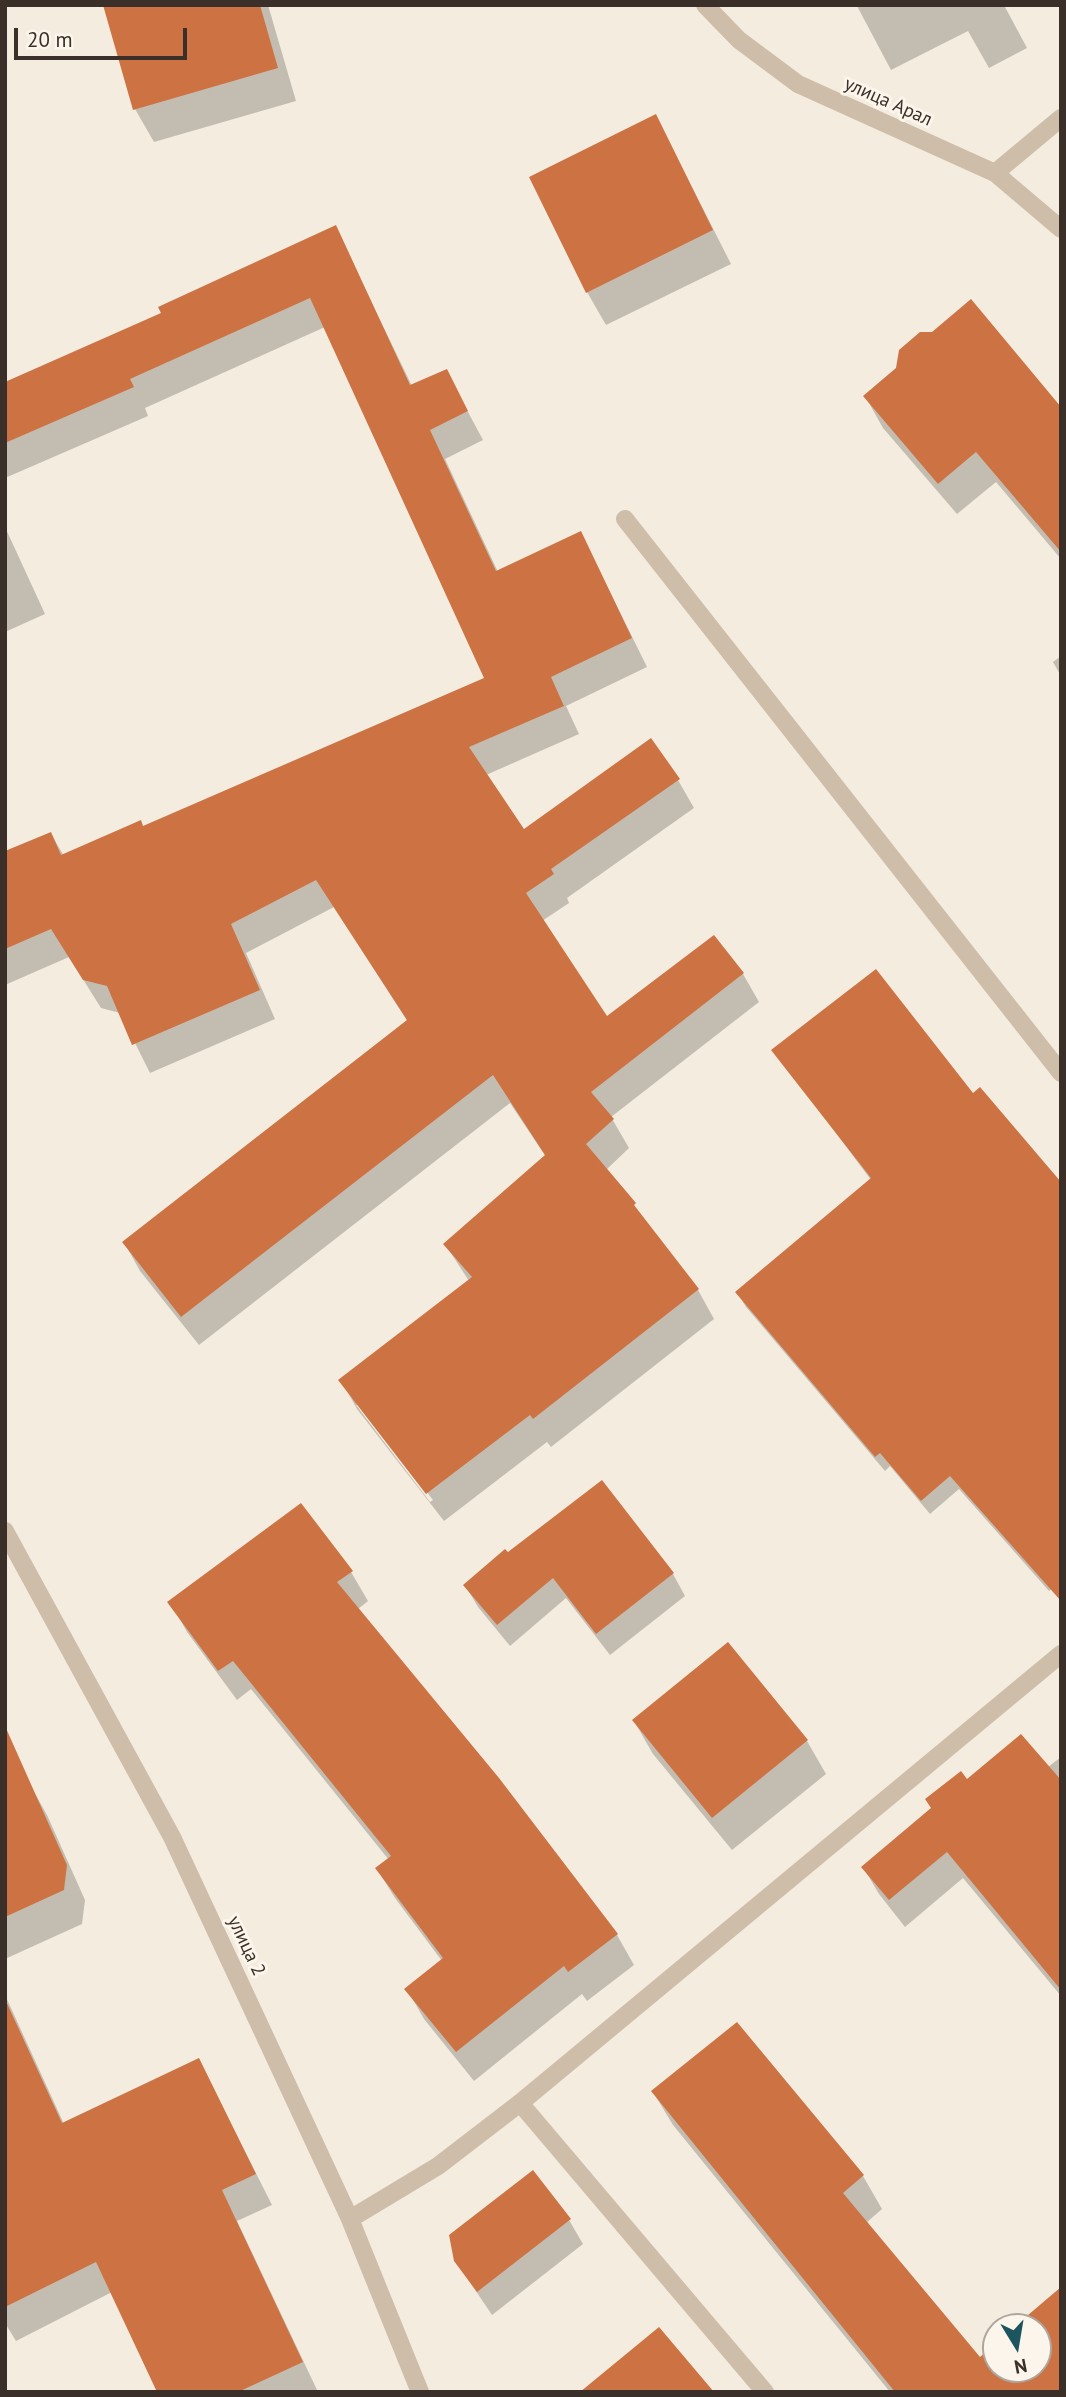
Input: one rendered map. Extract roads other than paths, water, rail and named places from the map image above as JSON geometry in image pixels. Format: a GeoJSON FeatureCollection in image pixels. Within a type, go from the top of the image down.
{"type":"FeatureCollection","features":[{"type":"Feature","properties":{"kind":"street","name":"улица Арал"},"geometry":{"type":"LineString","coordinates":[[705,5],[739,40],[798,84],[995,173],[1061,229]]}},
{"type":"Feature","properties":{"kind":"street"},"geometry":{"type":"LineString","coordinates":[[995,173],[1061,118]]}},
{"type":"Feature","properties":{"kind":"street"},"geometry":{"type":"LineString","coordinates":[[625,519],[1061,1073]]}},
{"type":"Feature","properties":{"kind":"street","name":"улица 2"},"geometry":{"type":"LineString","coordinates":[[5,1531],[172,1837],[350,2219],[419,2392]]}},
{"type":"Feature","properties":{"kind":"street"},"geometry":{"type":"LineString","coordinates":[[350,2219],[438,2166],[520,2103],[1061,1654]]}},
{"type":"Feature","properties":{"kind":"street"},"geometry":{"type":"LineString","coordinates":[[520,2103],[765,2392]]}}]}
